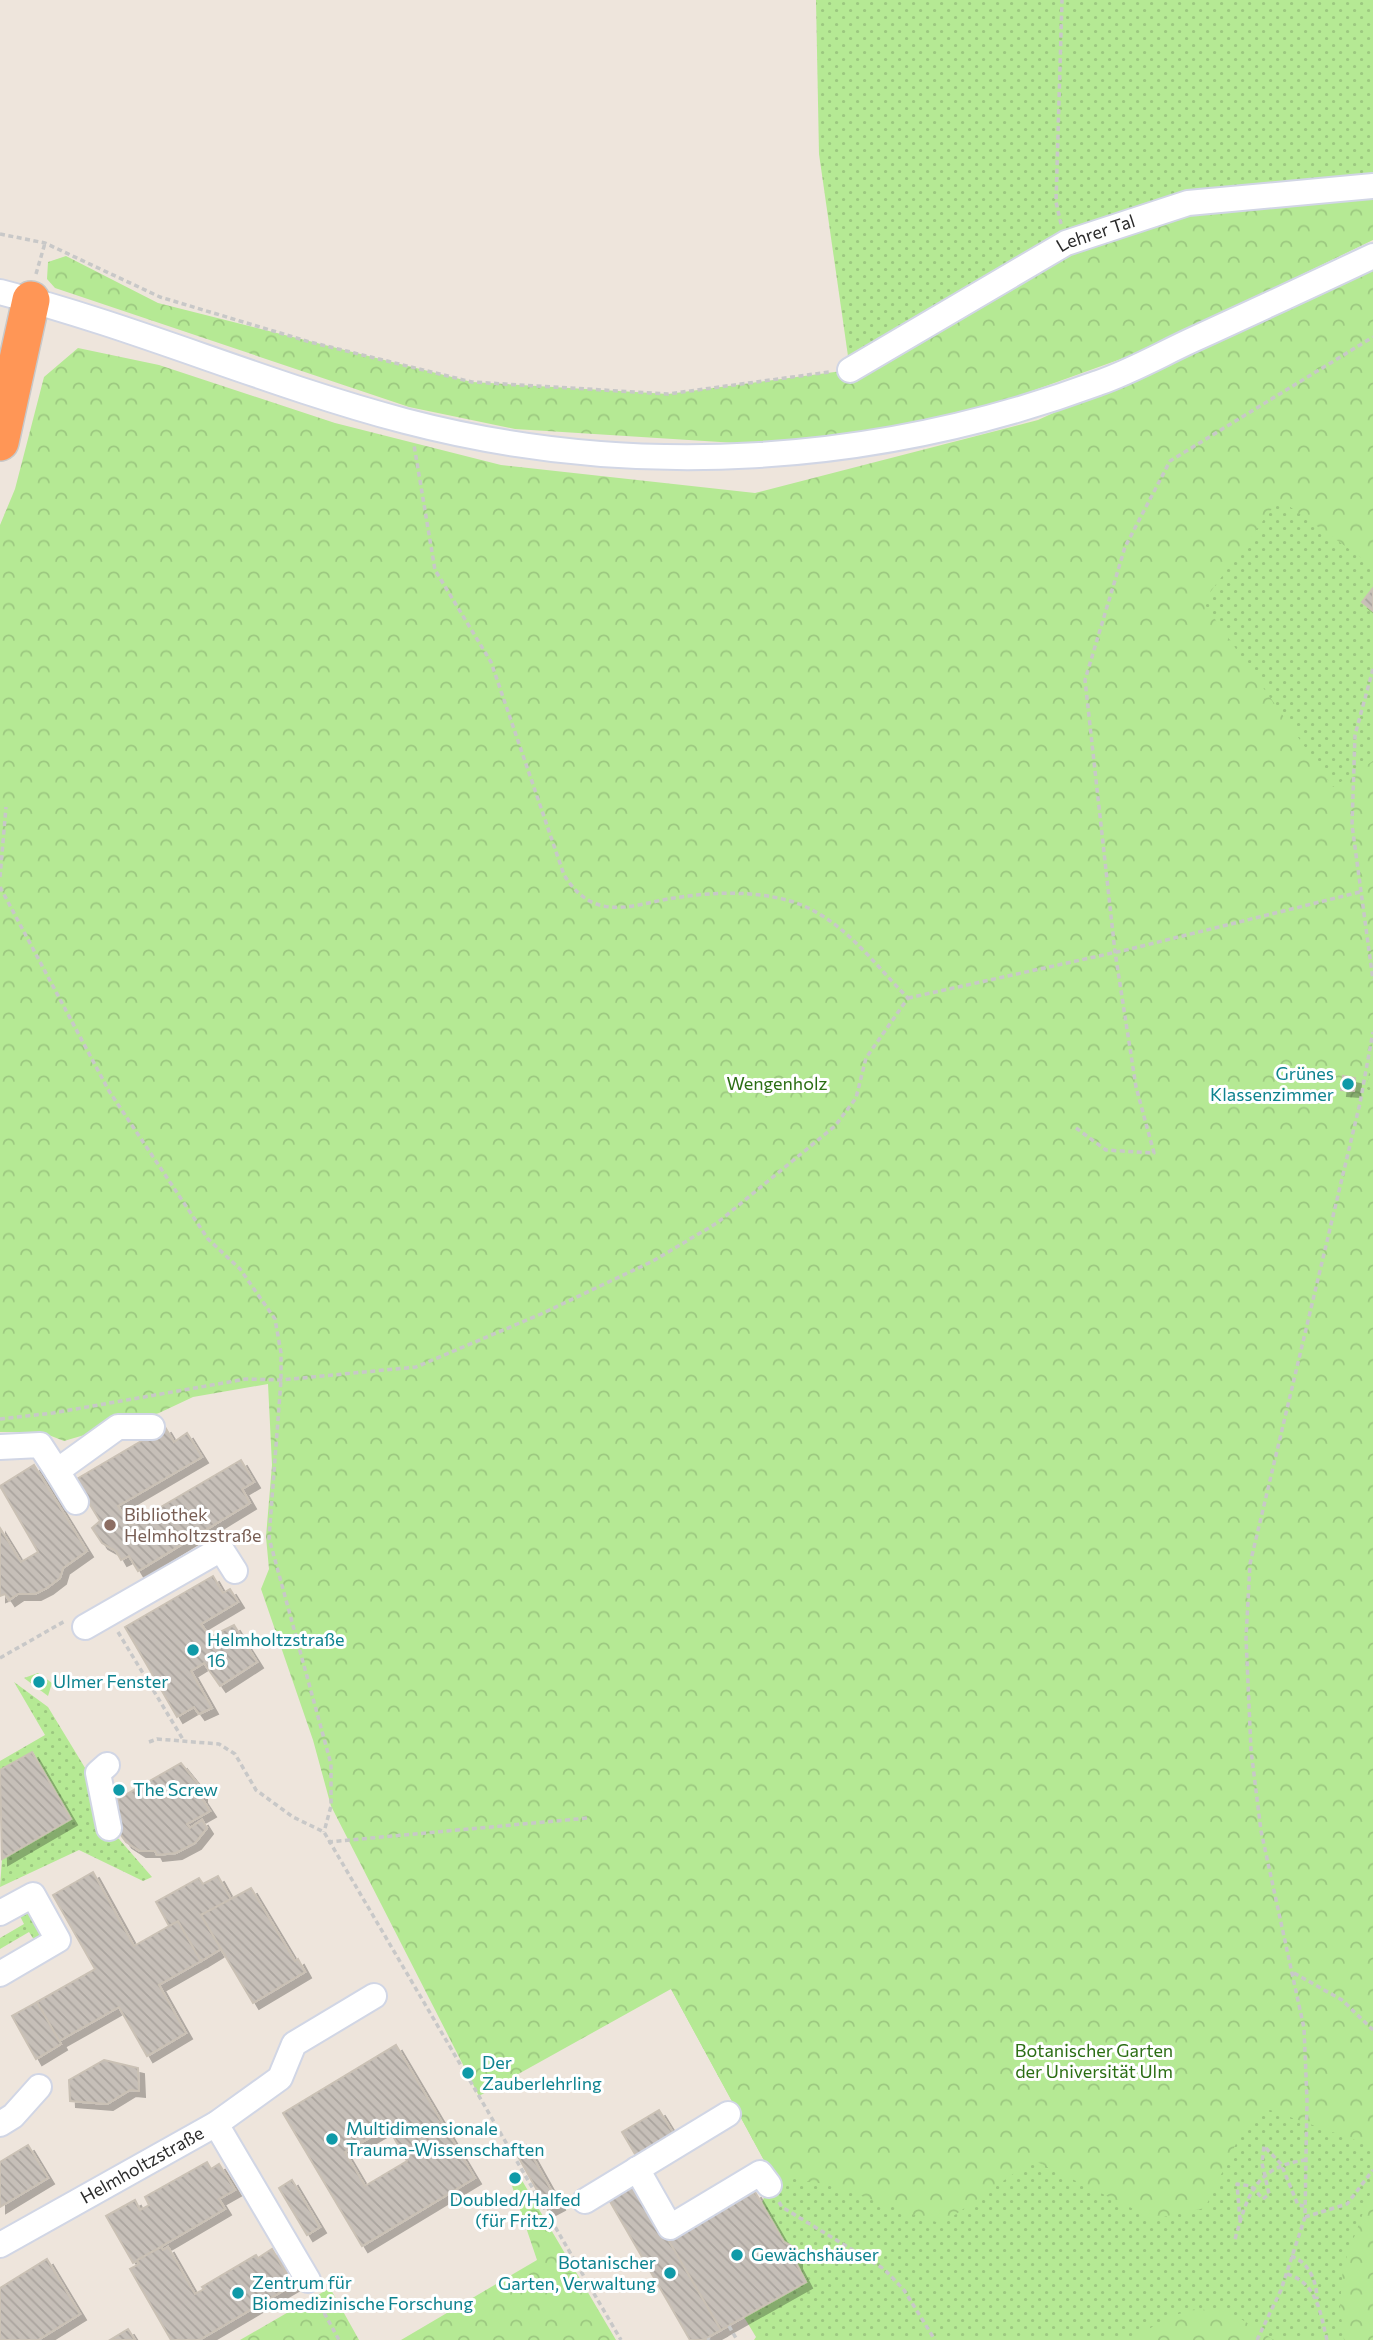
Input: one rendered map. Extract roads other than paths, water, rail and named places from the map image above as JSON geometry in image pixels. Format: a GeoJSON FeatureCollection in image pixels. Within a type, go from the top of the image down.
{"type":"FeatureCollection","features":[{"type":"Feature","properties":{"kind":"highway"},"geometry":{"type":"LineString","coordinates":[[0,442],[22,290]]}},
{"type":"Feature","properties":{"kind":"street","name":"Lehrer Tal"},"geometry":{"type":"LineString","coordinates":[[850,370],[1066,243],[1188,203],[1373,186]]}},
{"type":"Feature","properties":{"kind":"street"},"geometry":{"type":"LineString","coordinates":[[22,290],[313,395],[410,422],[517,445],[648,457],[746,458],[840,449],[991,417],[1100,382],[1373,256]]}},
{"type":"Feature","properties":{"kind":"street"},"geometry":{"type":"LineString","coordinates":[[57,1471],[118,1427],[152,1427]]}},
{"type":"Feature","properties":{"kind":"street"},"geometry":{"type":"LineString","coordinates":[[0,1447],[40,1446],[76,1502]]}},
{"type":"Feature","properties":{"kind":"street"},"geometry":{"type":"LineString","coordinates":[[83,1623],[221,1549],[235,1571]]}},
{"type":"Feature","properties":{"kind":"street"},"geometry":{"type":"LineString","coordinates":[[107,1765],[98,1773],[109,1828]]}},
{"type":"Feature","properties":{"kind":"street"},"geometry":{"type":"LineString","coordinates":[[0,1913],[33,1895],[58,1940],[0,1974]]}},
{"type":"Feature","properties":{"kind":"street","name":"Helmholtzstraße"},"geometry":{"type":"LineString","coordinates":[[0,2245],[216,2124],[280,2078],[294,2044],[374,1996]]}},
{"type":"Feature","properties":{"kind":"street"},"geometry":{"type":"LineString","coordinates":[[0,2124],[13,2116],[39,2087]]}},
{"type":"Feature","properties":{"kind":"street"},"geometry":{"type":"LineString","coordinates":[[585,2200],[728,2114]]}},
{"type":"Feature","properties":{"kind":"street"},"geometry":{"type":"LineString","coordinates":[[216,2124],[308,2280]]}},
{"type":"Feature","properties":{"kind":"street"},"geometry":{"type":"LineString","coordinates":[[637,2169],[670,2227],[760,2173],[769,2185]]}},
{"type":"Feature","properties":{"kind":"place","name":"Grünes Klassenzimmer"},"geometry":{"type":"Point","coordinates":[1348,1084]}},
{"type":"Feature","properties":{"kind":"place","name":"Bibliothek Helmholtzstraße"},"geometry":{"type":"Point","coordinates":[110,1525]}},
{"type":"Feature","properties":{"kind":"place","name":"Helmholtzstraße 16"},"geometry":{"type":"Point","coordinates":[193,1650]}},
{"type":"Feature","properties":{"kind":"place","name":"Ulmer Fenster"},"geometry":{"type":"Point","coordinates":[39,1682]}},
{"type":"Feature","properties":{"kind":"place","name":"The Screw"},"geometry":{"type":"Point","coordinates":[119,1790]}},
{"type":"Feature","properties":{"kind":"place","name":"Der Zauberlehrling"},"geometry":{"type":"Point","coordinates":[468,2073]}},
{"type":"Feature","properties":{"kind":"place","name":"Multidimensionale Trauma-Wissenschaften"},"geometry":{"type":"Point","coordinates":[332,2139]}},
{"type":"Feature","properties":{"kind":"place","name":"Doubled/Halfed (für Fritz)"},"geometry":{"type":"Point","coordinates":[515,2178]}},
{"type":"Feature","properties":{"kind":"place","name":"Gewächshäuser"},"geometry":{"type":"Point","coordinates":[737,2255]}},
{"type":"Feature","properties":{"kind":"place","name":"Botanischer Garten, Verwaltung"},"geometry":{"type":"Point","coordinates":[670,2273]}},
{"type":"Feature","properties":{"kind":"place","name":"Zentrum für Biomedizinische Forschung"},"geometry":{"type":"Point","coordinates":[238,2293]}},
{"type":"Feature","properties":{"kind":"park label","name":"Wengenholz"},"geometry":{"type":"Point","coordinates":[777,1084]}},
{"type":"Feature","properties":{"kind":"park label","name":"Botanischer Garten der Universität Ulm"},"geometry":{"type":"Point","coordinates":[1094,2061]}}]}
